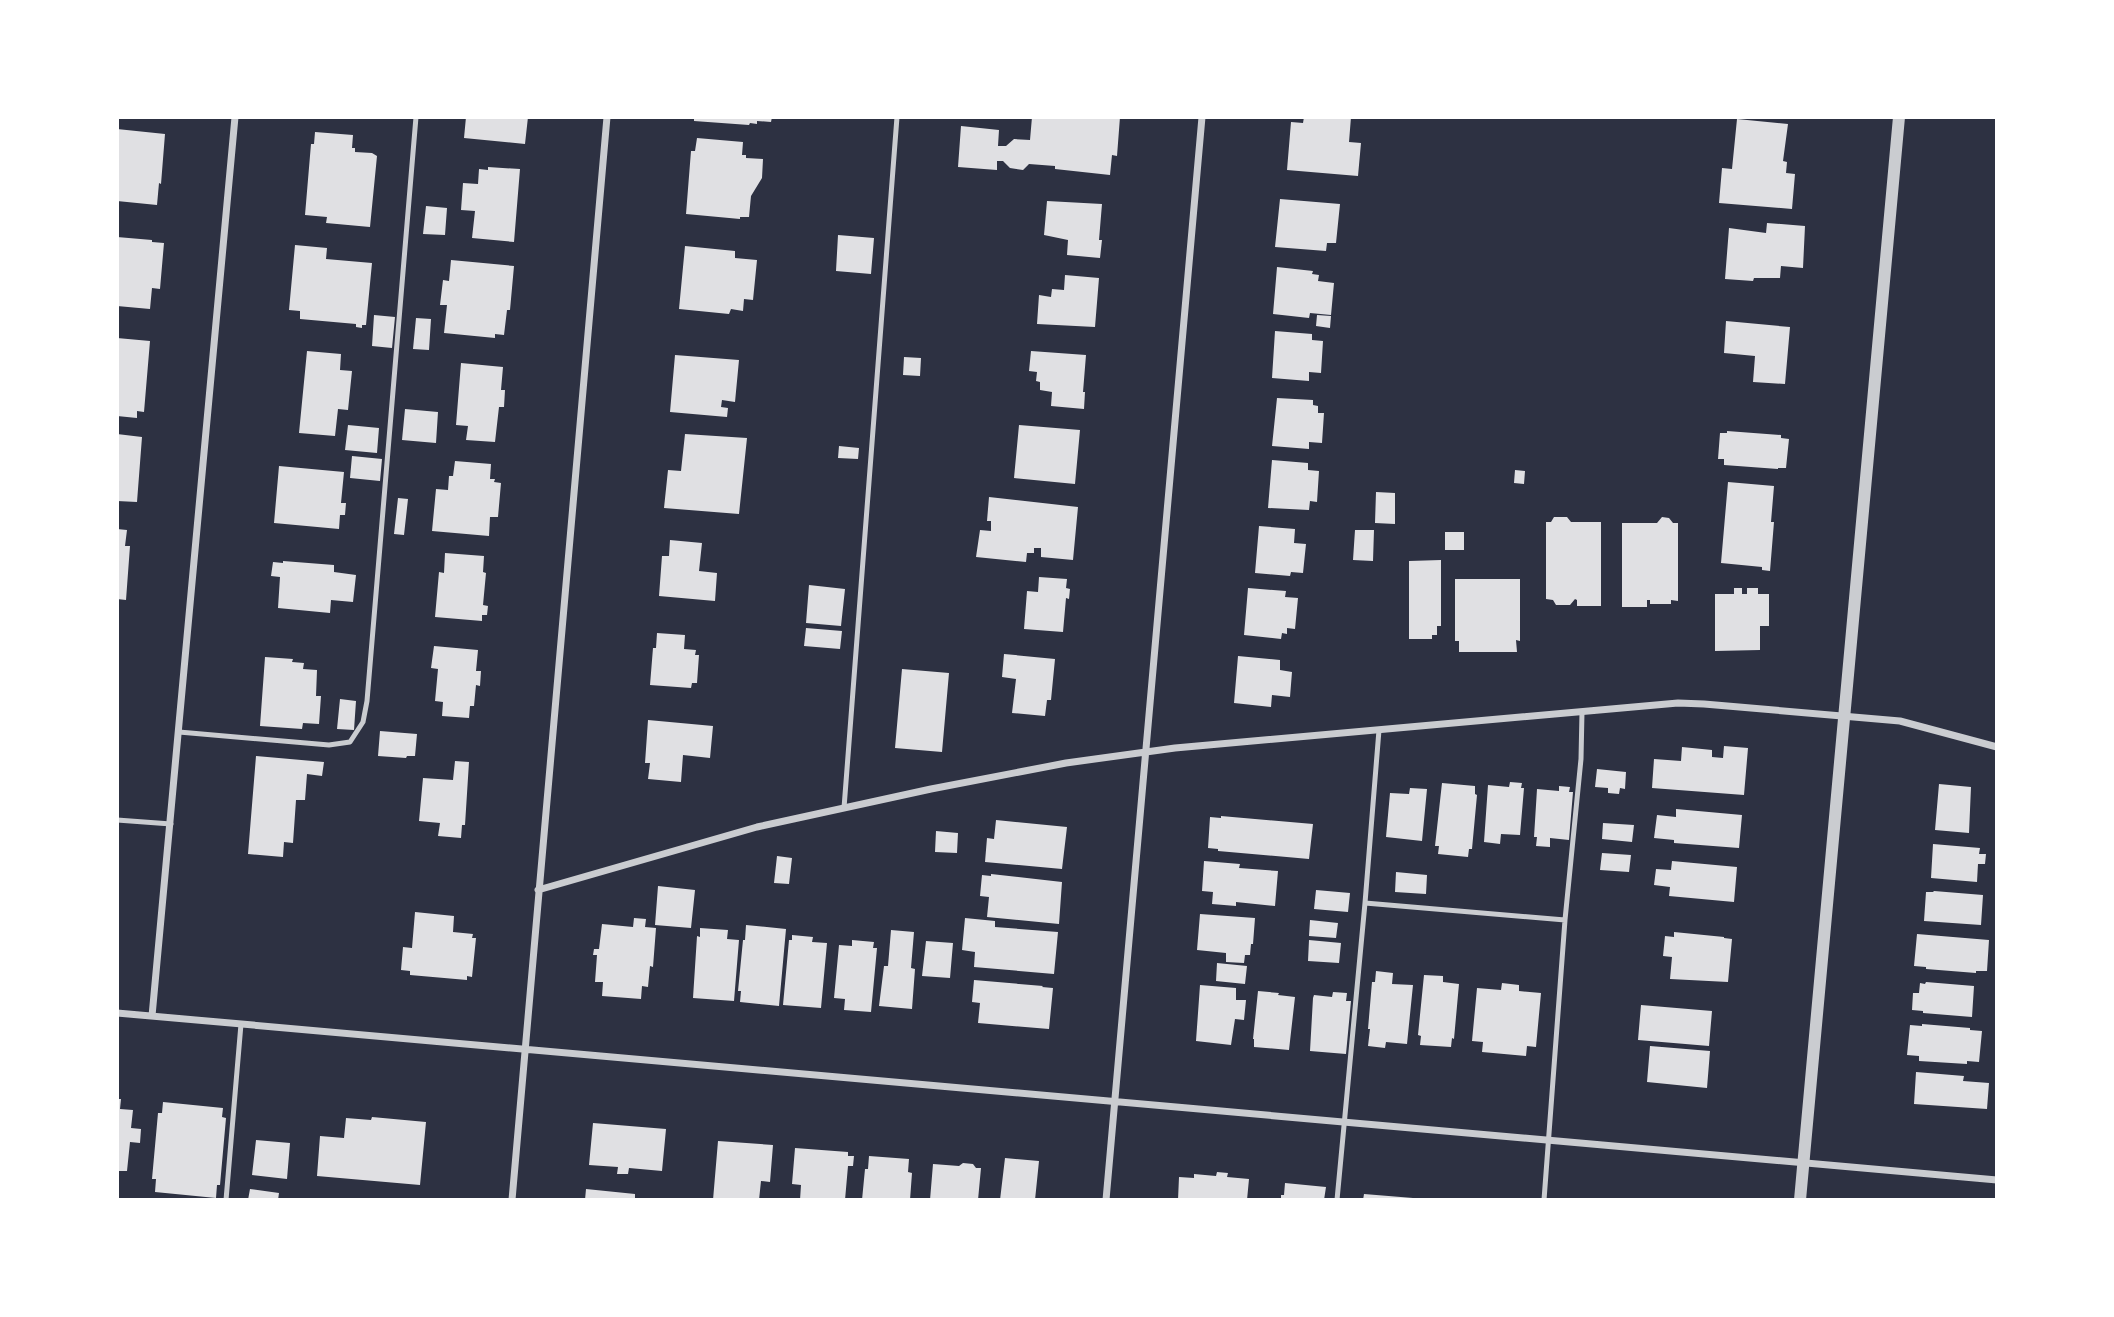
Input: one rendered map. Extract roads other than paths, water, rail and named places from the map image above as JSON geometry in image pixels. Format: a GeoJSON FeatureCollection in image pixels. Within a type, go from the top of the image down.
{"type":"FeatureCollection","features":[{"type":"Feature","properties":{"kind":"street"},"geometry":{"type":"LineString","coordinates":[[152,1016],[235,117]]}},
{"type":"Feature","properties":{"kind":"street"},"geometry":{"type":"LineString","coordinates":[[512,1200],[607,117]]}},
{"type":"Feature","properties":{"kind":"street"},"geometry":{"type":"LineString","coordinates":[[1106,1200],[1202,117]]}},
{"type":"Feature","properties":{"kind":"street"},"geometry":{"type":"LineString","coordinates":[[1800,1200],[1899,117]]}},
{"type":"Feature","properties":{"kind":"street"},"geometry":{"type":"LineString","coordinates":[[538,890],[757,827],[1052,766],[1145,752],[1678,703],[1900,721],[1997,747]]}},
{"type":"Feature","properties":{"kind":"street"},"geometry":{"type":"LineString","coordinates":[[117,1013],[1997,1180]]}},
{"type":"Feature","properties":{"kind":"lane"},"geometry":{"type":"LineString","coordinates":[[179,732],[329,745],[351,742],[363,722],[367,701],[416,117]]}},
{"type":"Feature","properties":{"kind":"lane"},"geometry":{"type":"LineString","coordinates":[[845,807],[897,117]]}},
{"type":"Feature","properties":{"kind":"lane"},"geometry":{"type":"LineString","coordinates":[[1544,1200],[1565,920],[1581,759],[1582,712]]}},
{"type":"Feature","properties":{"kind":"lane"},"geometry":{"type":"LineString","coordinates":[[1337,1200],[1380,730]]}},
{"type":"Feature","properties":{"kind":"lane"},"geometry":{"type":"LineString","coordinates":[[117,820],[171,824]]}},
{"type":"Feature","properties":{"kind":"lane"},"geometry":{"type":"LineString","coordinates":[[1366,903],[1565,920]]}},
{"type":"Feature","properties":{"kind":"lane"},"geometry":{"type":"LineString","coordinates":[[226,1200],[241,1024]]}}]}
